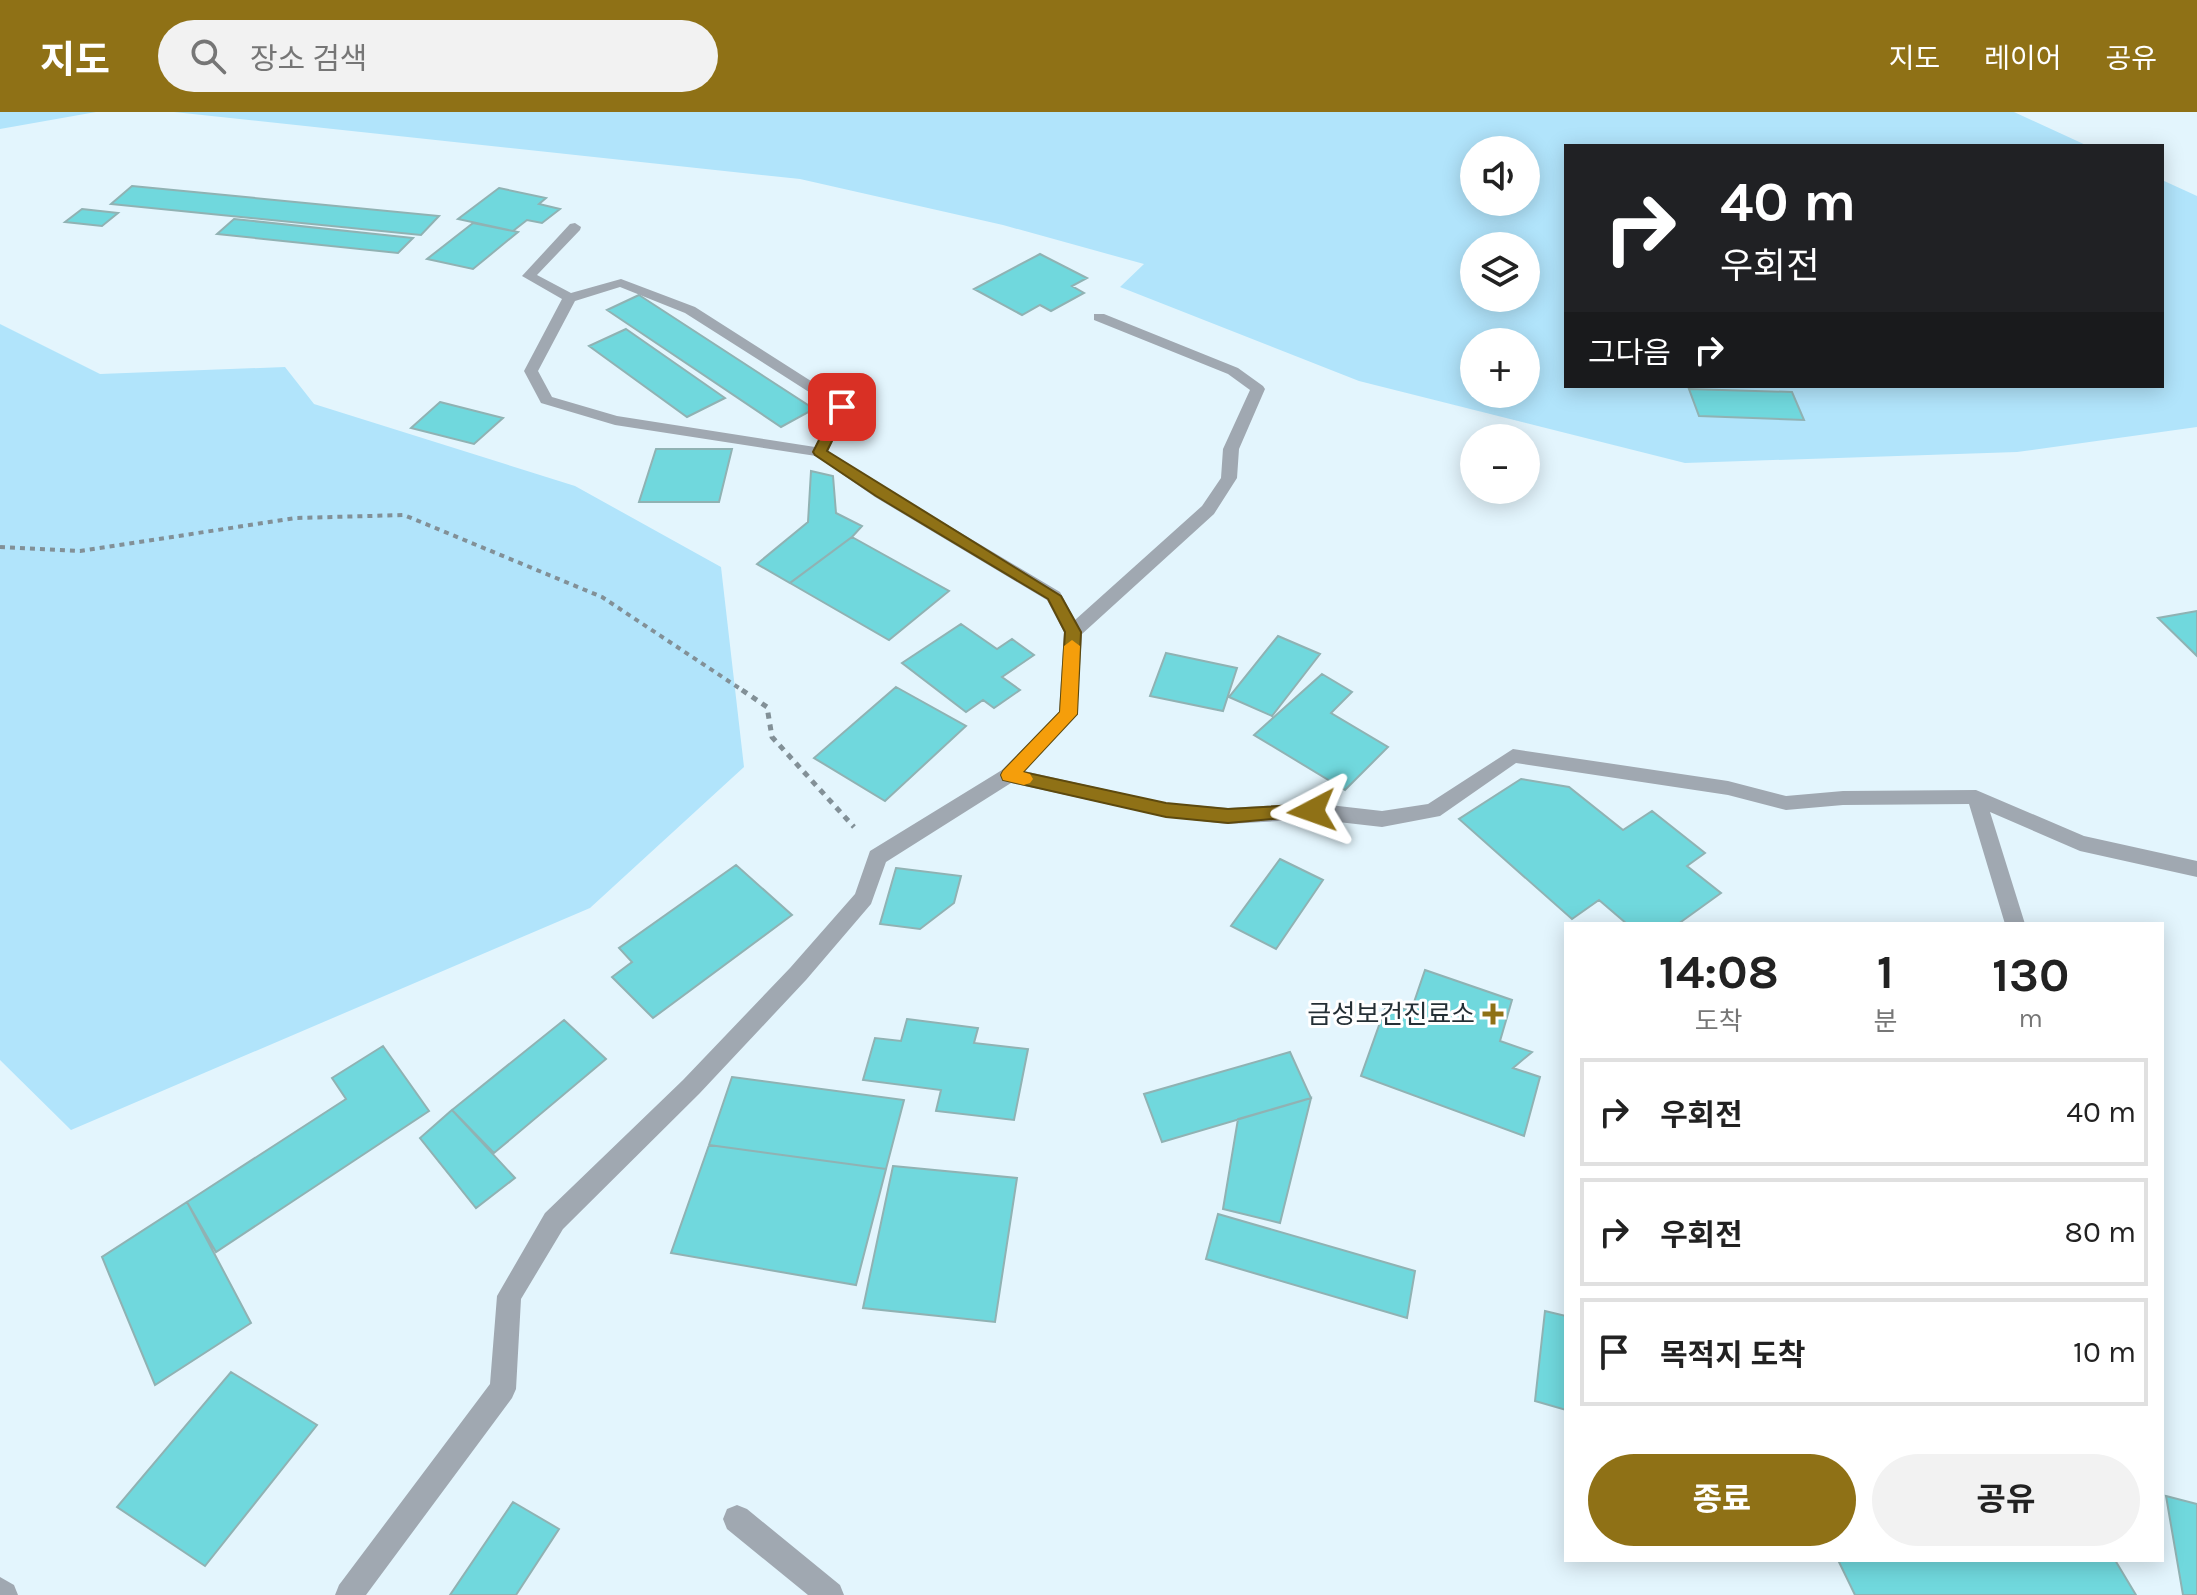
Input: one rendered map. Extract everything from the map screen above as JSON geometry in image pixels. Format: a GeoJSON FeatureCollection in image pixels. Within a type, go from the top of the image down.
{"type":"FeatureCollection","features":[{"type":"Feature","properties":{"kind":"street"},"geometry":{"type":"LineString","coordinates":[[575,227],[529,276],[570,298],[621,283],[690,310],[842,407],[820,452]]}},
{"type":"Feature","properties":{"kind":"street"},"geometry":{"type":"LineString","coordinates":[[349,1595],[503,1389],[509,1296],[554,1221],[691,1087],[798,974],[864,898],[877,857],[1009,775],[1068,714],[1073,632],[1054,596],[881,493],[820,452],[615,420],[546,400],[531,371],[570,298]]}},
{"type":"Feature","properties":{"kind":"street"},"geometry":{"type":"LineString","coordinates":[[1073,632],[1208,510],[1229,478],[1231,449],[1258,389],[1233,371],[1099,317]]}},
{"type":"Feature","properties":{"kind":"street"},"geometry":{"type":"LineString","coordinates":[[1009,775],[1166,810],[1228,816],[1312,811],[1382,819],[1433,811],[1513,756],[1714,786],[1786,803],[1843,798],[1976,797],[2080,843],[2197,869]]}},
{"type":"Feature","properties":{"kind":"street"},"geometry":{"type":"LineString","coordinates":[[1976,797],[2014,922]]}},
{"type":"Feature","properties":{"kind":"street"},"geometry":{"type":"LineString","coordinates":[[737,1519],[830,1595]]}},
{"type":"Feature","properties":{"kind":"street"},"geometry":{"type":"LineString","coordinates":[[0,1591],[4,1595]]}},
{"type":"Feature","properties":{"kind":"path"},"geometry":{"type":"LineString","coordinates":[[0,547],[80,551],[296,518],[404,515],[602,597],[767,707],[772,737],[835,803],[877,857]]}},
{"type":"Feature","properties":{"kind":"shaded area"},"geometry":{"type":"Polygon","coordinates":[[[0,112],[96,112],[0,129],[0,112]]]}},
{"type":"Feature","properties":{"kind":"shaded area"},"geometry":{"type":"Polygon","coordinates":[[[174,112],[2014,112],[2084,144],[1564,144],[1564,388],[2164,388],[2164,181],[2197,196],[2197,427],[2017,452],[1685,463],[1540,427],[1540,424],[1466,408],[1540,408],[1540,328],[1460,328],[1460,406],[1359,381],[1120,287],[1144,264],[1003,225],[800,179],[174,112]]]}},
{"type":"Feature","properties":{"kind":"shaded area"},"geometry":{"type":"Polygon","coordinates":[[[0,324],[100,374],[285,367],[314,404],[575,486],[721,567],[744,767],[590,908],[71,1130],[0,1060],[0,324]]]}},
{"type":"Feature","properties":{"kind":"building"},"geometry":{"type":"Polygon","coordinates":[[[132,186],[439,216],[421,235],[111,204],[132,186]]]}},
{"type":"Feature","properties":{"kind":"building"},"geometry":{"type":"Polygon","coordinates":[[[499,188],[546,198],[539,204],[560,209],[542,223],[527,220],[513,231],[458,219],[499,188]]]}},
{"type":"Feature","properties":{"kind":"building"},"geometry":{"type":"Polygon","coordinates":[[[82,209],[118,213],[102,226],[65,222],[82,209]]]}},
{"type":"Feature","properties":{"kind":"building"},"geometry":{"type":"Polygon","coordinates":[[[234,219],[413,238],[398,253],[217,234],[234,219]]]}},
{"type":"Feature","properties":{"kind":"building"},"geometry":{"type":"Polygon","coordinates":[[[473,223],[518,232],[473,269],[427,259],[473,223]]]}},
{"type":"Feature","properties":{"kind":"building"},"geometry":{"type":"Polygon","coordinates":[[[1040,254],[1087,278],[1072,286],[1084,293],[1051,311],[1040,305],[1022,315],[974,289],[1040,254]]]}},
{"type":"Feature","properties":{"kind":"building"},"geometry":{"type":"Polygon","coordinates":[[[639,295],[814,409],[781,427],[607,310],[639,295]]]}},
{"type":"Feature","properties":{"kind":"building"},"geometry":{"type":"Polygon","coordinates":[[[626,329],[725,398],[687,417],[589,346],[626,329]]]}},
{"type":"Feature","properties":{"kind":"building"},"geometry":{"type":"Polygon","coordinates":[[[1689,389],[1792,392],[1804,420],[1699,416],[1689,389]]]}},
{"type":"Feature","properties":{"kind":"building"},"geometry":{"type":"Polygon","coordinates":[[[440,402],[503,418],[474,444],[411,428],[440,402]]]}},
{"type":"Feature","properties":{"kind":"building"},"geometry":{"type":"Polygon","coordinates":[[[656,449],[732,449],[719,502],[639,502],[656,449]]]}},
{"type":"Feature","properties":{"kind":"building"},"geometry":{"type":"Polygon","coordinates":[[[811,471],[833,476],[836,513],[862,526],[852,537],[790,583],[757,564],[808,522],[811,471]]]}},
{"type":"Feature","properties":{"kind":"building"},"geometry":{"type":"Polygon","coordinates":[[[852,537],[949,591],[889,640],[790,583],[852,537]]]}},
{"type":"Feature","properties":{"kind":"building"},"geometry":{"type":"Polygon","coordinates":[[[2197,611],[2197,656],[2158,618],[2197,611]]]}},
{"type":"Feature","properties":{"kind":"building"},"geometry":{"type":"Polygon","coordinates":[[[961,624],[997,649],[1012,639],[1034,655],[1002,677],[1020,690],[994,708],[983,700],[966,712],[902,663],[961,624]]]}},
{"type":"Feature","properties":{"kind":"building"},"geometry":{"type":"Polygon","coordinates":[[[1278,636],[1320,654],[1272,716],[1229,697],[1278,636]]]}},
{"type":"Feature","properties":{"kind":"building"},"geometry":{"type":"Polygon","coordinates":[[[1166,653],[1237,668],[1223,711],[1150,696],[1166,653]]]}},
{"type":"Feature","properties":{"kind":"building"},"geometry":{"type":"Polygon","coordinates":[[[1322,674],[1352,692],[1331,713],[1388,747],[1345,790],[1254,735],[1322,674]]]}},
{"type":"Feature","properties":{"kind":"building"},"geometry":{"type":"Polygon","coordinates":[[[896,687],[966,726],[885,801],[814,758],[896,687]]]}},
{"type":"Feature","properties":{"kind":"building"},"geometry":{"type":"Polygon","coordinates":[[[1521,779],[1569,787],[1623,830],[1652,811],[1705,853],[1687,866],[1721,893],[1681,922],[1625,922],[1599,900],[1572,919],[1459,819],[1521,779]]]}},
{"type":"Feature","properties":{"kind":"building"},"geometry":{"type":"Polygon","coordinates":[[[1280,859],[1323,880],[1276,949],[1231,926],[1280,859]]]}},
{"type":"Feature","properties":{"kind":"building"},"geometry":{"type":"Polygon","coordinates":[[[736,865],[792,915],[653,1018],[612,977],[632,962],[619,948],[736,865]]]}},
{"type":"Feature","properties":{"kind":"building"},"geometry":{"type":"Polygon","coordinates":[[[896,868],[961,876],[954,903],[920,929],[880,924],[896,868]]]}},
{"type":"Feature","properties":{"kind":"building"},"geometry":{"type":"Polygon","coordinates":[[[1425,970],[1512,1000],[1500,1041],[1532,1052],[1513,1068],[1540,1077],[1524,1136],[1361,1076],[1387,1003],[1411,1011],[1425,970]]]}},
{"type":"Feature","properties":{"kind":"building"},"geometry":{"type":"Polygon","coordinates":[[[907,1019],[978,1028],[974,1043],[1028,1049],[1014,1120],[936,1111],[941,1090],[863,1080],[875,1038],[901,1041],[907,1019]]]}},
{"type":"Feature","properties":{"kind":"building"},"geometry":{"type":"Polygon","coordinates":[[[564,1020],[606,1059],[494,1153],[452,1110],[564,1020]]]}},
{"type":"Feature","properties":{"kind":"building"},"geometry":{"type":"Polygon","coordinates":[[[383,1046],[429,1111],[216,1252],[187,1202],[346,1099],[332,1078],[383,1046]]]}},
{"type":"Feature","properties":{"kind":"building"},"geometry":{"type":"Polygon","coordinates":[[[1290,1052],[1311,1098],[1162,1142],[1144,1094],[1290,1052]]]}},
{"type":"Feature","properties":{"kind":"building"},"geometry":{"type":"Polygon","coordinates":[[[732,1077],[904,1100],[886,1169],[709,1145],[732,1077]]]}},
{"type":"Feature","properties":{"kind":"building"},"geometry":{"type":"Polygon","coordinates":[[[1311,1098],[1280,1223],[1223,1209],[1238,1119],[1311,1098]]]}},
{"type":"Feature","properties":{"kind":"building"},"geometry":{"type":"Polygon","coordinates":[[[452,1110],[515,1178],[476,1208],[420,1138],[452,1110]]]}},
{"type":"Feature","properties":{"kind":"building"},"geometry":{"type":"Polygon","coordinates":[[[709,1145],[886,1169],[856,1285],[671,1253],[709,1145]]]}},
{"type":"Feature","properties":{"kind":"building"},"geometry":{"type":"Polygon","coordinates":[[[893,1166],[1017,1178],[995,1322],[863,1308],[893,1166]]]}},
{"type":"Feature","properties":{"kind":"building"},"geometry":{"type":"Polygon","coordinates":[[[187,1202],[251,1323],[155,1385],[102,1257],[187,1202]]]}},
{"type":"Feature","properties":{"kind":"building"},"geometry":{"type":"Polygon","coordinates":[[[1218,1214],[1415,1271],[1407,1318],[1206,1259],[1218,1214]]]}},
{"type":"Feature","properties":{"kind":"building"},"geometry":{"type":"Polygon","coordinates":[[[1545,1311],[1564,1316],[1564,1409],[1535,1401],[1545,1311]]]}},
{"type":"Feature","properties":{"kind":"building"},"geometry":{"type":"Polygon","coordinates":[[[231,1372],[317,1425],[205,1566],[117,1507],[231,1372]]]}},
{"type":"Feature","properties":{"kind":"building"},"geometry":{"type":"Polygon","coordinates":[[[2166,1496],[2197,1504],[2197,1595],[2183,1595],[2166,1496]]]}},
{"type":"Feature","properties":{"kind":"building"},"geometry":{"type":"Polygon","coordinates":[[[513,1502],[559,1529],[516,1595],[450,1595],[513,1502]]]}},
{"type":"Feature","properties":{"kind":"building"},"geometry":{"type":"Polygon","coordinates":[[[1839,1562],[2116,1562],[2136,1595],[1855,1595],[1839,1562]]]}},
{"type":"Feature","properties":{"kind":"slow traffic"},"geometry":{"type":"LineString","coordinates":[[1024,779],[1009,775],[1068,714],[1072,646]]}},
{"type":"Feature","properties":{"kind":"place","name":"금성보건진료소"},"geometry":{"type":"Point","coordinates":[1493,1014]}},
{"type":"Feature","properties":{"kind":"route"},"geometry":{"type":"LineString","coordinates":[[842,407],[820,452],[881,493],[1054,596],[1073,632],[1068,714],[1009,775],[1166,810],[1228,816],[1312,811]]}}]}
